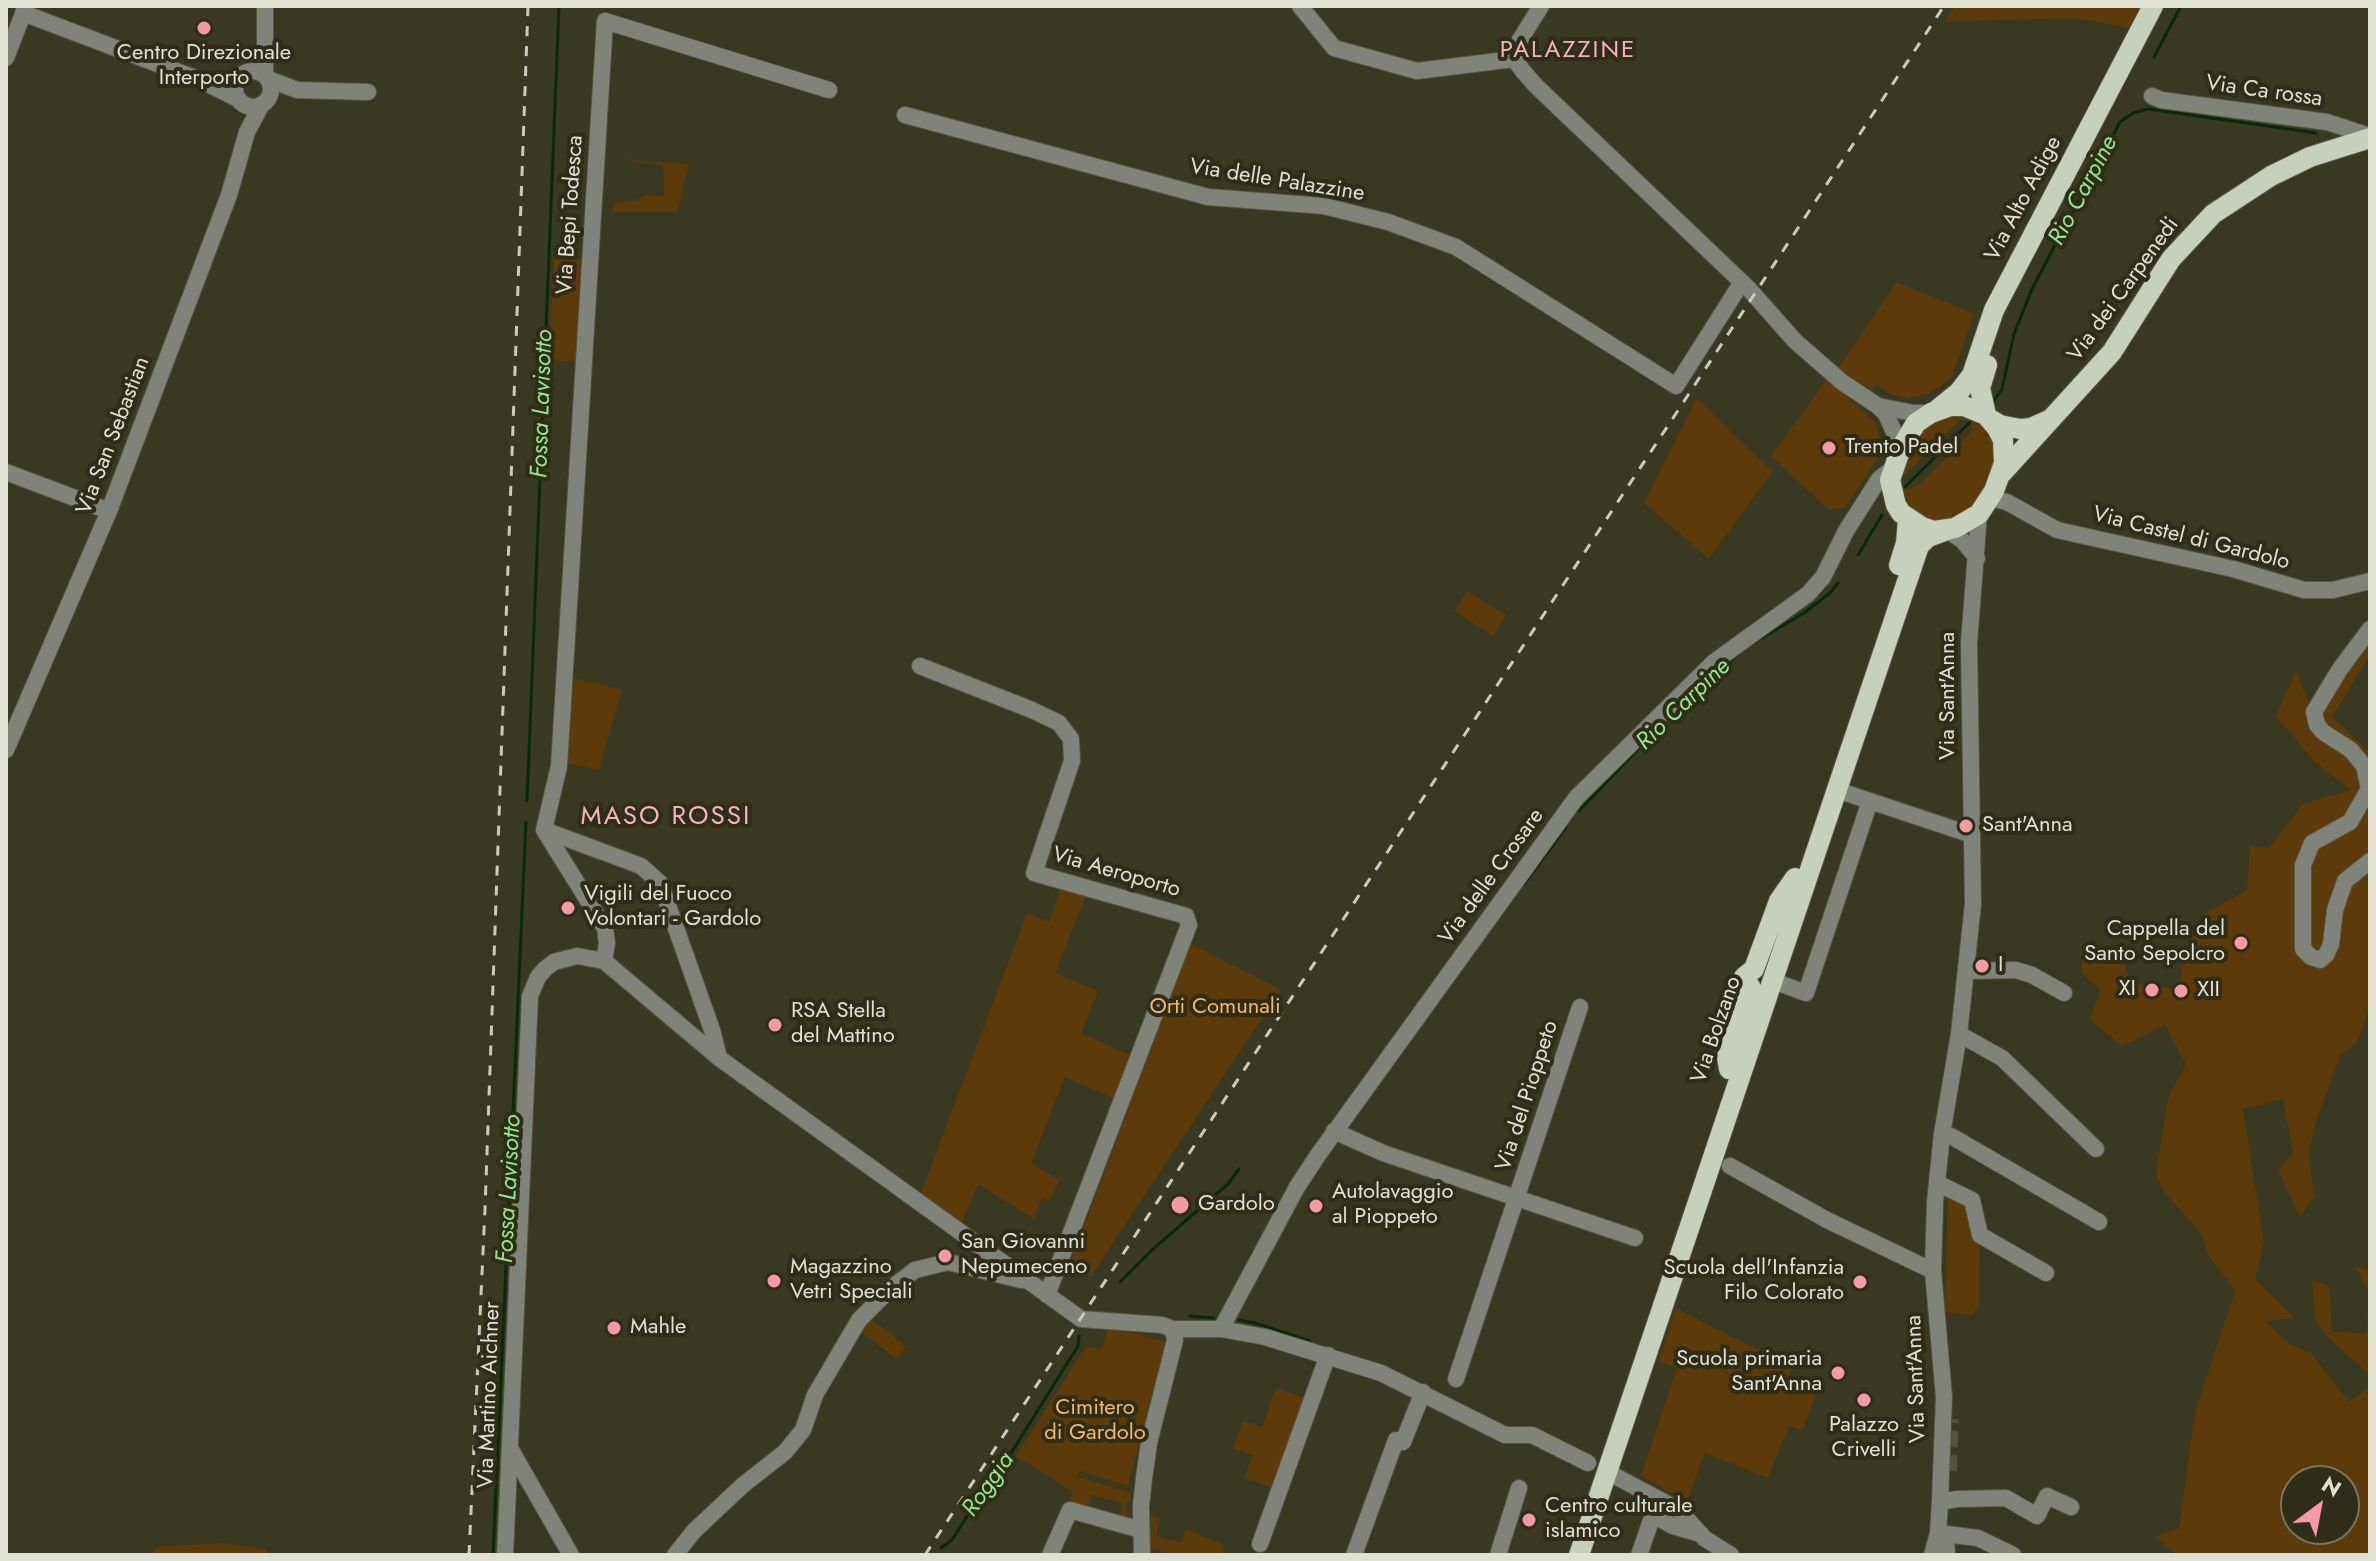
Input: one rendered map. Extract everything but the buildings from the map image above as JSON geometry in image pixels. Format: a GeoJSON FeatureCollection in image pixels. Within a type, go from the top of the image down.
{"type":"FeatureCollection","features":[{"type":"Feature","properties":{"kind":"main road","name":"Via Alto Adige"},"geometry":{"type":"LineString","coordinates":[[1934,411],[1959,392],[1972,375],[1994,310],[2153,6]]}},
{"type":"Feature","properties":{"kind":"main road","name":"Via Alto Adige"},"geometry":{"type":"LineString","coordinates":[[1988,417],[1980,388],[1995,339],[2013,297],[2165,6]]}},
{"type":"Feature","properties":{"kind":"main road","name":"Via dei Carpenedi"},"geometry":{"type":"LineString","coordinates":[[1995,493],[2052,419],[2112,352],[2171,259],[2213,214],[2297,163],[2370,137]]}},
{"type":"Feature","properties":{"kind":"main road"},"geometry":{"type":"LineString","coordinates":[[1988,417],[2003,440],[2005,453],[1995,493],[1972,520],[1947,530],[1922,527],[1902,512],[1890,480],[1901,448],[1916,423],[1934,411],[1964,406],[1988,417],[2000,425],[2020,429],[2052,419]]}},
{"type":"Feature","properties":{"kind":"main road","name":"Via Bolzano"},"geometry":{"type":"LineString","coordinates":[[1566,1555],[1729,1069],[1727,1057],[1751,988],[1744,977],[1754,969],[1779,901],[1795,878],[1906,543],[1902,512]]}},
{"type":"Feature","properties":{"kind":"main road","name":"Via Bolzano"},"geometry":{"type":"LineString","coordinates":[[1579,1555],[1919,546],[1928,537],[1947,530]]}},
{"type":"Feature","properties":{"kind":"main road"},"geometry":{"type":"LineString","coordinates":[[1873,684],[1887,668],[1906,614],[1911,611]]}},
{"type":"Feature","properties":{"kind":"street","name":"Via San Sebastian"},"geometry":{"type":"LineString","coordinates":[[6,750],[109,511],[224,209],[247,132],[270,91],[263,43],[265,6]]}},
{"type":"Feature","properties":{"kind":"street"},"geometry":{"type":"LineString","coordinates":[[1300,6],[1334,48],[1417,71],[1514,59]]}},
{"type":"Feature","properties":{"kind":"street"},"geometry":{"type":"LineString","coordinates":[[1514,59],[1518,43],[1541,6]]}},
{"type":"Feature","properties":{"kind":"street"},"geometry":{"type":"LineString","coordinates":[[6,58],[24,10],[200,80],[252,107],[297,90]]}},
{"type":"Feature","properties":{"kind":"street","name":"Via Bepi Todesca"},"geometry":{"type":"LineString","coordinates":[[544,830],[559,766],[605,21],[829,90]]}},
{"type":"Feature","properties":{"kind":"street","name":"Via San Sebastian"},"geometry":{"type":"LineString","coordinates":[[247,132],[236,83],[263,43]]}},
{"type":"Feature","properties":{"kind":"street"},"geometry":{"type":"LineString","coordinates":[[1514,59],[1535,85],[1742,282],[1795,341],[1828,371],[1886,414],[1901,448]]}},
{"type":"Feature","properties":{"kind":"street"},"geometry":{"type":"LineString","coordinates":[[200,80],[256,71],[297,90],[368,92]]}},
{"type":"Feature","properties":{"kind":"street","name":"Via Ca rossa"},"geometry":{"type":"LineString","coordinates":[[2152,96],[2161,100],[2327,122],[2370,137]]}},
{"type":"Feature","properties":{"kind":"street","name":"Via delle Palazzine"},"geometry":{"type":"LineString","coordinates":[[905,115],[1208,197],[1324,206],[1388,222],[1456,247],[1676,386],[1742,282]]}},
{"type":"Feature","properties":{"kind":"street"},"geometry":{"type":"LineString","coordinates":[[1878,406],[1913,413],[1934,411]]}},
{"type":"Feature","properties":{"kind":"street","name":"Via delle Crosare"},"geometry":{"type":"LineString","coordinates":[[1221,1329],[1297,1187],[1334,1131],[1576,798],[1714,662],[1808,594],[1823,577],[1846,531],[1879,479],[1893,468]]}},
{"type":"Feature","properties":{"kind":"street"},"geometry":{"type":"LineString","coordinates":[[6,472],[109,511]]}},
{"type":"Feature","properties":{"kind":"street","name":"Via Sant'Anna"},"geometry":{"type":"LineString","coordinates":[[1932,1555],[1944,1542],[1940,1502],[1944,1397],[1933,1271],[1937,1183],[1959,1034],[1973,904],[1971,595],[1977,558],[1995,493]]}},
{"type":"Feature","properties":{"kind":"street","name":"Via Castel di Gardolo"},"geometry":{"type":"LineString","coordinates":[[1995,493],[2057,530],[2233,569],[2304,590],[2333,590],[2370,581]]}},
{"type":"Feature","properties":{"kind":"street"},"geometry":{"type":"LineString","coordinates":[[1862,506],[1902,512]]}},
{"type":"Feature","properties":{"kind":"street"},"geometry":{"type":"LineString","coordinates":[[1947,530],[1962,540],[1977,558]]}},
{"type":"Feature","properties":{"kind":"street"},"geometry":{"type":"LineString","coordinates":[[2370,629],[2340,669],[2314,712],[2317,725],[2323,732],[2351,750],[2364,766],[2369,789],[2350,822],[2312,843],[2303,865],[2303,949],[2311,957],[2320,960],[2326,955],[2331,944],[2335,910],[2345,881],[2370,861]]}},
{"type":"Feature","properties":{"kind":"street","name":"Via Aeroporto"},"geometry":{"type":"LineString","coordinates":[[920,666],[1059,723],[1071,739],[1072,761],[1034,873],[1186,916],[1189,925],[1047,1295]]}},
{"type":"Feature","properties":{"kind":"street"},"geometry":{"type":"LineString","coordinates":[[1837,790],[1972,835]]}},
{"type":"Feature","properties":{"kind":"street","name":"Via Bolzano"},"geometry":{"type":"LineString","coordinates":[[1773,981],[1806,993],[1870,801]]}},
{"type":"Feature","properties":{"kind":"street"},"geometry":{"type":"LineString","coordinates":[[544,830],[605,928],[607,943],[604,961],[719,1058],[1081,1319],[1162,1325],[1173,1329],[1221,1329],[1265,1337],[1328,1355],[1423,1392],[1505,1435],[1532,1435],[1588,1463]]}},
{"type":"Feature","properties":{"kind":"street"},"geometry":{"type":"LineString","coordinates":[[544,830],[641,866],[660,883],[719,1058]]}},
{"type":"Feature","properties":{"kind":"street","name":"Via Martino Aichner"},"geometry":{"type":"LineString","coordinates":[[505,1555],[530,996],[538,977],[554,962],[577,956],[604,961]]}},
{"type":"Feature","properties":{"kind":"street"},"geometry":{"type":"LineString","coordinates":[[1966,971],[2016,970],[2032,975],[2064,993]]}},
{"type":"Feature","properties":{"kind":"street","name":"Via del Pioppeto"},"geometry":{"type":"LineString","coordinates":[[1456,1379],[1580,1007]]}},
{"type":"Feature","properties":{"kind":"street"},"geometry":{"type":"LineString","coordinates":[[1959,1034],[2002,1058],[2096,1149]]}},
{"type":"Feature","properties":{"kind":"street","name":"Via del Pioppeto"},"geometry":{"type":"LineString","coordinates":[[1334,1131],[1383,1153],[1635,1238]]}},
{"type":"Feature","properties":{"kind":"street"},"geometry":{"type":"LineString","coordinates":[[1942,1134],[1951,1136],[2099,1222]]}},
{"type":"Feature","properties":{"kind":"street"},"geometry":{"type":"LineString","coordinates":[[1730,1166],[1827,1220],[1933,1271]]}},
{"type":"Feature","properties":{"kind":"street"},"geometry":{"type":"LineString","coordinates":[[1937,1183],[1972,1200],[1980,1235],[2046,1273]]}},
{"type":"Feature","properties":{"kind":"street"},"geometry":{"type":"LineString","coordinates":[[675,1555],[694,1531],[743,1485],[785,1452],[803,1430],[815,1395],[859,1320],[889,1290],[915,1270],[948,1262],[1026,1281]]}},
{"type":"Feature","properties":{"kind":"street"},"geometry":{"type":"LineString","coordinates":[[1142,1555],[1141,1506],[1149,1443],[1175,1340],[1173,1329]]}},
{"type":"Feature","properties":{"kind":"street"},"geometry":{"type":"LineString","coordinates":[[1260,1544],[1328,1355]]}},
{"type":"Feature","properties":{"kind":"street"},"geometry":{"type":"LineString","coordinates":[[1354,1555],[1396,1440],[1403,1442],[1423,1392]]}},
{"type":"Feature","properties":{"kind":"street"},"geometry":{"type":"LineString","coordinates":[[511,1450],[571,1555]]}},
{"type":"Feature","properties":{"kind":"street"},"geometry":{"type":"LineString","coordinates":[[1615,1476],[1679,1510],[1701,1534],[1731,1555]]}},
{"type":"Feature","properties":{"kind":"street"},"geometry":{"type":"LineString","coordinates":[[1498,1555],[1519,1488]]}},
{"type":"Feature","properties":{"kind":"street"},"geometry":{"type":"LineString","coordinates":[[1940,1502],[2006,1498],[2037,1516],[2047,1496],[2071,1507]]}},
{"type":"Feature","properties":{"kind":"street"},"geometry":{"type":"LineString","coordinates":[[1050,1555],[1070,1510],[1141,1530]]}},
{"type":"Feature","properties":{"kind":"street"},"geometry":{"type":"LineString","coordinates":[[1639,1555],[1653,1515],[1673,1526],[1701,1534]]}},
{"type":"Feature","properties":{"kind":"street"},"geometry":{"type":"LineString","coordinates":[[1944,1542],[1978,1538],[2013,1555]]}},
{"type":"Feature","properties":{"kind":"green space"},"geometry":{"type":"Polygon","coordinates":[[[1955,6],[2141,6],[2130,28],[2077,18],[1944,22],[1955,6]]]}},
{"type":"Feature","properties":{"kind":"green space"},"geometry":{"type":"Polygon","coordinates":[[[625,159],[689,164],[677,212],[612,212],[616,202],[635,201],[645,195],[664,196],[663,166],[625,159]]]}},
{"type":"Feature","properties":{"kind":"green space"},"geometry":{"type":"Polygon","coordinates":[[[554,258],[586,260],[580,362],[549,360],[554,258]]]}},
{"type":"Feature","properties":{"kind":"green space"},"geometry":{"type":"Polygon","coordinates":[[[1897,282],[1974,314],[1951,379],[1932,392],[1907,399],[1887,393],[1877,384],[1872,390],[1837,370],[1897,282]]]}},
{"type":"Feature","properties":{"kind":"green space","name":"Trento Padel"},"geometry":{"type":"Polygon","coordinates":[[[1827,379],[1876,423],[1881,443],[1876,461],[1845,508],[1829,510],[1771,456],[1827,379]]]}},
{"type":"Feature","properties":{"kind":"green space"},"geometry":{"type":"Polygon","coordinates":[[[1697,398],[1772,472],[1709,559],[1644,503],[1697,398]]]}},
{"type":"Feature","properties":{"kind":"green space"},"geometry":{"type":"Polygon","coordinates":[[[1945,415],[1965,416],[1983,427],[1993,442],[1994,462],[1987,482],[1969,510],[1954,519],[1936,522],[1925,519],[1908,508],[1902,499],[1899,478],[1907,457],[1926,427],[1945,415]],[[1960,420],[1902,478],[1902,485],[1908,489],[1919,485],[1972,431],[1972,425],[1967,420],[1960,420]]]}},
{"type":"Feature","properties":{"kind":"green space"},"geometry":{"type":"Polygon","coordinates":[[[1467,591],[1506,615],[1493,636],[1454,611],[1467,591]]]}},
{"type":"Feature","properties":{"kind":"green space"},"geometry":{"type":"Polygon","coordinates":[[[2368,618],[2370,655],[2332,717],[2370,752],[2370,1006],[2357,1042],[2340,1056],[2316,1121],[2309,1153],[2314,1197],[2300,1217],[2278,1171],[2293,1152],[2283,1099],[2243,1109],[2264,1243],[2255,1279],[2295,1318],[2265,1321],[2290,1344],[2311,1353],[2349,1402],[2370,1387],[2370,1555],[2177,1555],[2155,1537],[2179,1528],[2195,1413],[2235,1290],[2209,1257],[2201,1234],[2162,1189],[2156,1174],[2168,1099],[2186,1064],[2165,1025],[2122,1046],[2090,1020],[2100,990],[2082,973],[2082,955],[2124,963],[2132,984],[2181,989],[2183,955],[2205,913],[2247,890],[2250,846],[2269,848],[2303,804],[2351,790],[2314,761],[2276,716],[2296,671],[2309,703],[2368,618]]]}},
{"type":"Feature","properties":{"kind":"green space"},"geometry":{"type":"Polygon","coordinates":[[[570,677],[622,690],[599,770],[565,763],[570,677]]]}},
{"type":"Feature","properties":{"kind":"green space"},"geometry":{"type":"Polygon","coordinates":[[[1061,887],[1086,896],[1055,973],[1098,991],[1081,1033],[1134,1057],[1116,1099],[1065,1077],[1031,1163],[1059,1180],[1050,1201],[1042,1198],[1034,1219],[978,1184],[961,1224],[920,1196],[1027,913],[1049,922],[1061,887]]]}},
{"type":"Feature","properties":{"kind":"green space","name":"Orti Comunali"},"geometry":{"type":"Polygon","coordinates":[[[1191,944],[1281,990],[1091,1276],[1069,1266],[1191,944]]]}},
{"type":"Feature","properties":{"kind":"green space"},"geometry":{"type":"Polygon","coordinates":[[[1948,1193],[1970,1203],[1980,1247],[1979,1304],[1973,1315],[1945,1312],[1948,1193]]]}},
{"type":"Feature","properties":{"kind":"green space"},"geometry":{"type":"Polygon","coordinates":[[[2355,1266],[2370,1272],[2370,1375],[2326,1336],[2315,1319],[2312,1280],[2329,1286],[2332,1332],[2367,1333],[2368,1291],[2355,1266]]]}},
{"type":"Feature","properties":{"kind":"green space"},"geometry":{"type":"Polygon","coordinates":[[[1676,1308],[1780,1361],[1782,1357],[1795,1364],[1787,1380],[1816,1395],[1802,1431],[1789,1426],[1768,1478],[1705,1453],[1687,1501],[1641,1476],[1677,1368],[1659,1361],[1676,1308]]]}},
{"type":"Feature","properties":{"kind":"green space"},"geometry":{"type":"Polygon","coordinates":[[[871,1319],[906,1346],[897,1359],[861,1332],[871,1319]]]}},
{"type":"Feature","properties":{"kind":"green space","name":"Cimitero di Gardolo"},"geometry":{"type":"Polygon","coordinates":[[[1109,1327],[1167,1342],[1128,1486],[1080,1471],[1076,1481],[1079,1477],[1131,1493],[1130,1502],[1126,1503],[1128,1522],[1119,1520],[1123,1504],[1091,1495],[1087,1512],[1069,1507],[1073,1492],[1016,1456],[1086,1346],[1101,1350],[1109,1327]]]}},
{"type":"Feature","properties":{"kind":"green space"},"geometry":{"type":"Polygon","coordinates":[[[1276,1388],[1309,1399],[1278,1490],[1245,1478],[1252,1455],[1233,1448],[1243,1421],[1262,1427],[1276,1388]]]}},
{"type":"Feature","properties":{"kind":"green space"},"geometry":{"type":"Polygon","coordinates":[[[1151,1515],[1160,1519],[1156,1536],[1181,1543],[1186,1529],[1224,1545],[1222,1555],[1175,1555],[1150,1548],[1151,1515]]]}},
{"type":"Feature","properties":{"kind":"green space"},"geometry":{"type":"Polygon","coordinates":[[[226,1543],[266,1550],[267,1554],[148,1555],[161,1546],[226,1543]]]}},
{"type":"Feature","properties":{"kind":"waterway","name":"Fossa Lavisotto"},"geometry":{"type":"LineString","coordinates":[[527,801],[559,6]]}},
{"type":"Feature","properties":{"kind":"waterway"},"geometry":{"type":"LineString","coordinates":[[2154,57],[2181,6]]}},
{"type":"Feature","properties":{"kind":"waterway","name":"Rio Carpine"},"geometry":{"type":"LineString","coordinates":[[1993,402],[2002,389],[2014,334],[2032,289],[2120,122],[2133,113],[2148,109],[2316,133]]}},
{"type":"Feature","properties":{"kind":"waterway","name":"Rio Carpine"},"geometry":{"type":"LineString","coordinates":[[1905,487],[1970,422]]}},
{"type":"Feature","properties":{"kind":"waterway","name":"Rio Carpine"},"geometry":{"type":"LineString","coordinates":[[1858,555],[1882,515]]}},
{"type":"Feature","properties":{"kind":"waterway","name":"Rio Carpine"},"geometry":{"type":"LineString","coordinates":[[1750,645],[1804,613],[1838,583]]}},
{"type":"Feature","properties":{"kind":"waterway","name":"Rio Carpine"},"geometry":{"type":"LineString","coordinates":[[1695,691],[1738,654]]}},
{"type":"Feature","properties":{"kind":"waterway","name":"Rio Carpine"},"geometry":{"type":"LineString","coordinates":[[1579,811],[1664,722]]}},
{"type":"Feature","properties":{"kind":"waterway","name":"Fossa Lavisotto"},"geometry":{"type":"LineString","coordinates":[[493,1555],[526,822]]}},
{"type":"Feature","properties":{"kind":"waterway","name":"Rio Carpine"},"geometry":{"type":"LineString","coordinates":[[1525,883],[1566,827]]}},
{"type":"Feature","properties":{"kind":"waterway"},"geometry":{"type":"LineString","coordinates":[[1120,1282],[1228,1184],[1239,1169]]}},
{"type":"Feature","properties":{"kind":"waterway","name":"Roggia"},"geometry":{"type":"LineString","coordinates":[[1190,1316],[1214,1318]]}},
{"type":"Feature","properties":{"kind":"waterway","name":"Roggia"},"geometry":{"type":"LineString","coordinates":[[1239,1320],[1310,1341]]}},
{"type":"Feature","properties":{"kind":"waterway","name":"Roggia"},"geometry":{"type":"LineString","coordinates":[[941,1548],[952,1540],[983,1498],[1078,1346],[1079,1336]]}},
{"type":"Feature","properties":{"kind":"tunnel"},"geometry":{"type":"LineString","coordinates":[[1949,1471],[1951,1419]]}},
{"type":"Feature","properties":{"kind":"railway"},"geometry":{"type":"LineString","coordinates":[[469,1555],[485,1209],[528,6]]}},
{"type":"Feature","properties":{"kind":"railway"},"geometry":{"type":"LineString","coordinates":[[925,1555],[1944,6]]}},
{"type":"Feature","properties":{"kind":"place","name":"Centro Direzionale Interporto"},"geometry":{"type":"Point","coordinates":[204,28]}},
{"type":"Feature","properties":{"kind":"place","name":"Trento Padel"},"geometry":{"type":"Point","coordinates":[1829,448]}},
{"type":"Feature","properties":{"kind":"place","name":"Sant'Anna"},"geometry":{"type":"Point","coordinates":[1966,826]}},
{"type":"Feature","properties":{"kind":"place","name":"Vigili del Fuoco Volontari - Gardolo"},"geometry":{"type":"Point","coordinates":[568,908]}},
{"type":"Feature","properties":{"kind":"place","name":"Cappella del Santo Sepolcro"},"geometry":{"type":"Point","coordinates":[2241,943]}},
{"type":"Feature","properties":{"kind":"place","name":"I"},"geometry":{"type":"Point","coordinates":[1982,966]}},
{"type":"Feature","properties":{"kind":"place","name":"XI"},"geometry":{"type":"Point","coordinates":[2152,990]}},
{"type":"Feature","properties":{"kind":"place","name":"XII"},"geometry":{"type":"Point","coordinates":[2181,991]}},
{"type":"Feature","properties":{"kind":"place","name":"RSA Stella del Mattino"},"geometry":{"type":"Point","coordinates":[775,1025]}},
{"type":"Feature","properties":{"kind":"place","name":"Gardolo"},"geometry":{"type":"Point","coordinates":[1180,1205]}},
{"type":"Feature","properties":{"kind":"place","name":"Autolavaggio al Pioppeto"},"geometry":{"type":"Point","coordinates":[1316,1206]}},
{"type":"Feature","properties":{"kind":"place","name":"San Giovanni Nepumeceno"},"geometry":{"type":"Point","coordinates":[945,1256]}},
{"type":"Feature","properties":{"kind":"place","name":"Magazzino Vetri Speciali"},"geometry":{"type":"Point","coordinates":[774,1281]}},
{"type":"Feature","properties":{"kind":"place","name":"Scuola dell'Infanzia Filo Colorato"},"geometry":{"type":"Point","coordinates":[1860,1282]}},
{"type":"Feature","properties":{"kind":"place","name":"Mahle"},"geometry":{"type":"Point","coordinates":[614,1328]}},
{"type":"Feature","properties":{"kind":"place","name":"Scuola primaria Sant'Anna"},"geometry":{"type":"Point","coordinates":[1838,1373]}},
{"type":"Feature","properties":{"kind":"place","name":"Palazzo Crivelli"},"geometry":{"type":"Point","coordinates":[1864,1400]}},
{"type":"Feature","properties":{"kind":"place","name":"Centro culturale islamico"},"geometry":{"type":"Point","coordinates":[1529,1520]}},
{"type":"Feature","properties":{"kind":"district","name":"PALAZZINE"},"geometry":{"type":"Point","coordinates":[1568,51]}},
{"type":"Feature","properties":{"kind":"district","name":"MASO ROSSI"},"geometry":{"type":"Point","coordinates":[666,818]}}]}
